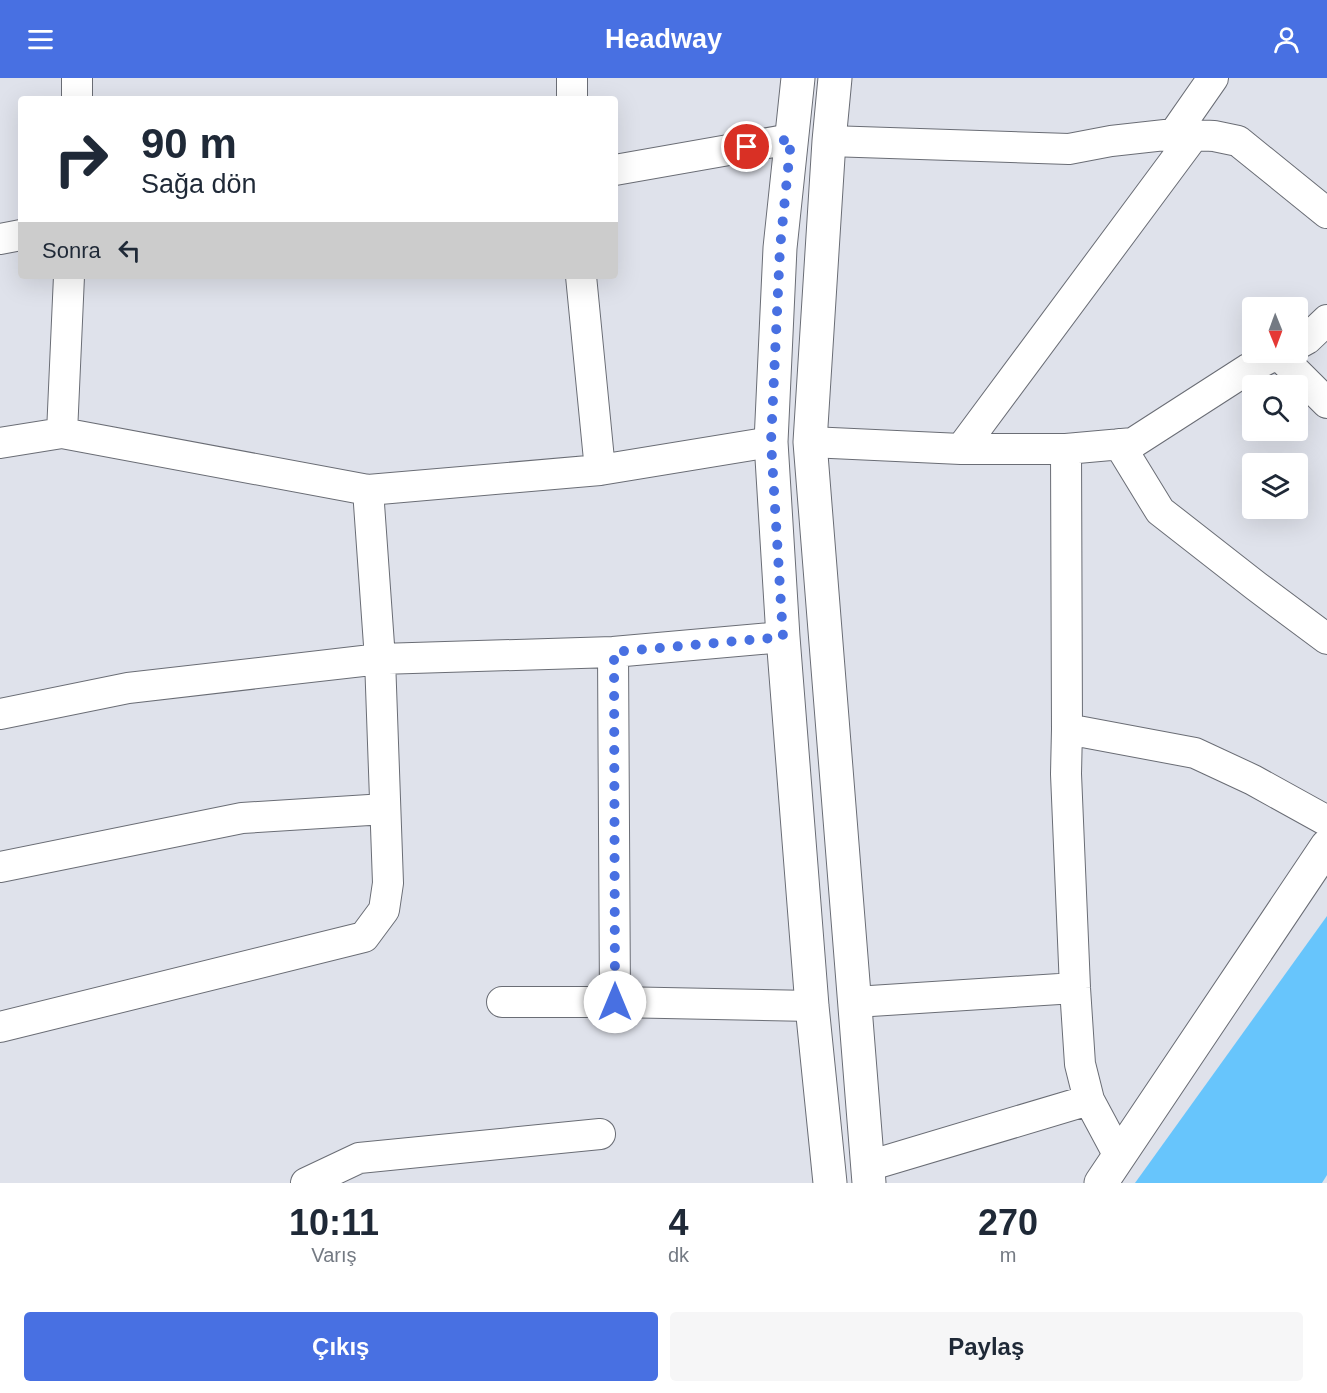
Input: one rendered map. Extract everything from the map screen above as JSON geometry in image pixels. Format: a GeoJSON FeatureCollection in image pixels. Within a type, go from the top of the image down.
{"type":"FeatureCollection","features":[{"type":"Feature","properties":{"kind":"main road"},"geometry":{"type":"LineString","coordinates":[[798,78],[780,248],[771,442],[783,637],[812,1006],[830,1183]]}},
{"type":"Feature","properties":{"kind":"main road"},"geometry":{"type":"LineString","coordinates":[[835,78],[810,442],[868,1174]]}},
{"type":"Feature","properties":{"kind":"main road"},"geometry":{"type":"LineString","coordinates":[[1101,1183],[1327,846]]}},
{"type":"Feature","properties":{"kind":"street"},"geometry":{"type":"LineString","coordinates":[[76,96],[77,78]]}},
{"type":"Feature","properties":{"kind":"street"},"geometry":{"type":"LineString","coordinates":[[572,78],[572,96]]}},
{"type":"Feature","properties":{"kind":"street"},"geometry":{"type":"LineString","coordinates":[[961,449],[1184,134],[1213,78]]}},
{"type":"Feature","properties":{"kind":"street"},"geometry":{"type":"LineString","coordinates":[[829,141],[1069,149],[1111,141],[1184,134],[1214,136],[1238,141],[1327,213]]}},
{"type":"Feature","properties":{"kind":"street"},"geometry":{"type":"LineString","coordinates":[[618,169],[791,139]]}},
{"type":"Feature","properties":{"kind":"street"},"geometry":{"type":"LineString","coordinates":[[0,238],[18,235]]}},
{"type":"Feature","properties":{"kind":"street"},"geometry":{"type":"LineString","coordinates":[[62,433],[69,279]]}},
{"type":"Feature","properties":{"kind":"street"},"geometry":{"type":"LineString","coordinates":[[581,279],[600,470]]}},
{"type":"Feature","properties":{"kind":"street"},"geometry":{"type":"LineString","coordinates":[[1308,338],[1327,320]]}},
{"type":"Feature","properties":{"kind":"street"},"geometry":{"type":"LineString","coordinates":[[810,442],[961,449],[1066,449],[1133,443],[1260,363]]}},
{"type":"Feature","properties":{"kind":"street"},"geometry":{"type":"LineString","coordinates":[[1295,363],[1327,403]]}},
{"type":"Feature","properties":{"kind":"street"},"geometry":{"type":"LineString","coordinates":[[0,442],[62,433],[368,490],[600,470],[771,442]]}},
{"type":"Feature","properties":{"kind":"street"},"geometry":{"type":"LineString","coordinates":[[1119,444],[1160,511],[1327,639]]}},
{"type":"Feature","properties":{"kind":"street"},"geometry":{"type":"LineString","coordinates":[[1066,449],[1066,774],[1080,1064],[1089,1100],[1119,1156]]}},
{"type":"Feature","properties":{"kind":"street"},"geometry":{"type":"LineString","coordinates":[[0,1027],[364,937],[384,910],[388,883],[380,659],[368,490]]}},
{"type":"Feature","properties":{"kind":"street"},"geometry":{"type":"LineString","coordinates":[[0,714],[128,688],[380,659],[614,652],[783,637]]}},
{"type":"Feature","properties":{"kind":"street"},"geometry":{"type":"LineString","coordinates":[[614,652],[615,1002]]}},
{"type":"Feature","properties":{"kind":"street"},"geometry":{"type":"LineString","coordinates":[[1067,729],[1194,753],[1253,780],[1327,822]]}},
{"type":"Feature","properties":{"kind":"street"},"geometry":{"type":"LineString","coordinates":[[0,867],[242,818],[385,809]]}},
{"type":"Feature","properties":{"kind":"street"},"geometry":{"type":"LineString","coordinates":[[855,1002],[1075,988]]}},
{"type":"Feature","properties":{"kind":"street"},"geometry":{"type":"LineString","coordinates":[[502,1002],[812,1006]]}},
{"type":"Feature","properties":{"kind":"street"},"geometry":{"type":"LineString","coordinates":[[868,1174],[1089,1100]]}},
{"type":"Feature","properties":{"kind":"street"},"geometry":{"type":"LineString","coordinates":[[306,1183],[358,1158],[600,1134]]}},
{"type":"Feature","properties":{"kind":"water"},"geometry":{"type":"Polygon","coordinates":[[[1327,916],[1327,1175],[1322,1183],[1135,1183],[1327,916]]]}},
{"type":"Feature","properties":{"kind":"route"},"geometry":{"type":"LineString","coordinates":[[615,1002],[614,652],[783,637],[771,442],[780,248],[791,139],[747,147]]}}]}
